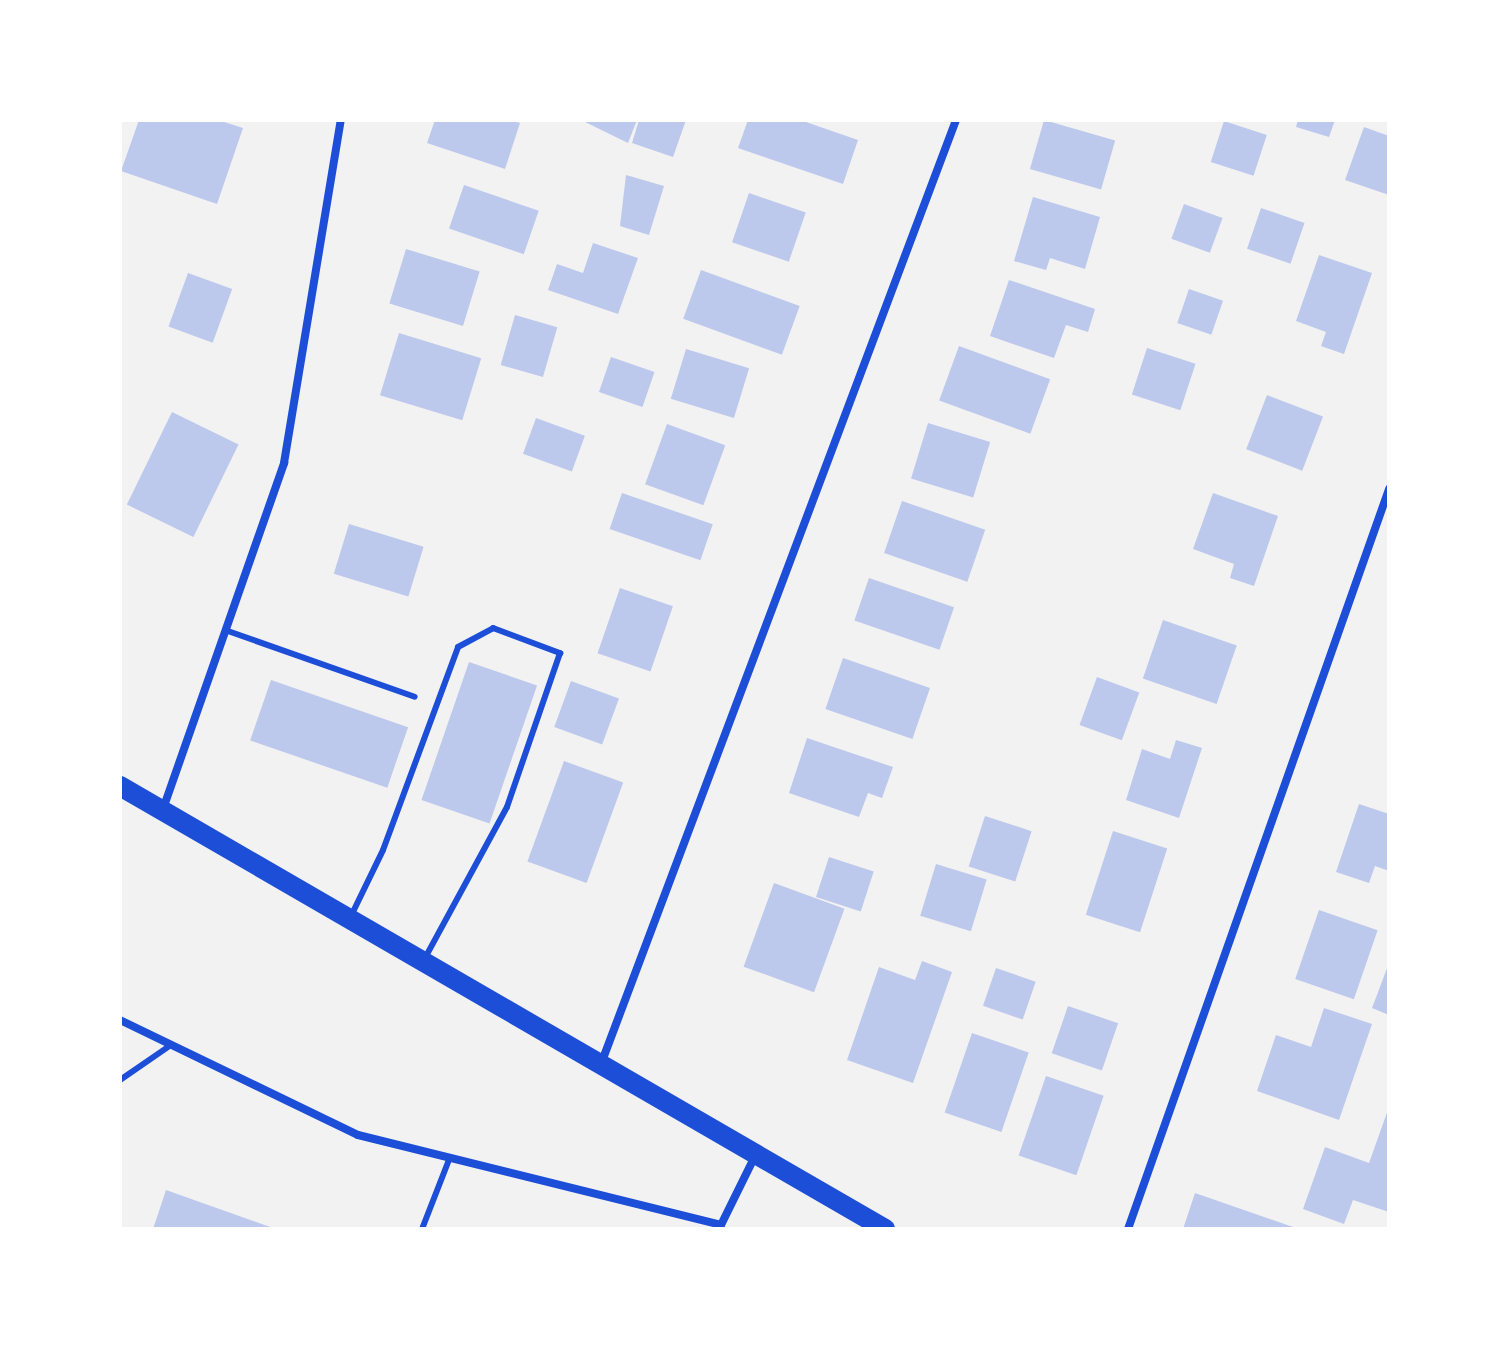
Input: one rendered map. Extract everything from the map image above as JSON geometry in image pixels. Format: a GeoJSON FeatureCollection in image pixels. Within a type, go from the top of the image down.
{"type":"FeatureCollection","features":[{"type":"Feature","properties":{"kind":"main road"},"geometry":{"type":"LineString","coordinates":[[120,786],[885,1229]]}},
{"type":"Feature","properties":{"kind":"street"},"geometry":{"type":"LineString","coordinates":[[163,810],[284,463],[341,120]]}},
{"type":"Feature","properties":{"kind":"street"},"geometry":{"type":"LineString","coordinates":[[601,1065],[956,120]]}},
{"type":"Feature","properties":{"kind":"street"},"geometry":{"type":"LineString","coordinates":[[1128,1229],[1389,489]]}},
{"type":"Feature","properties":{"kind":"street"},"geometry":{"type":"LineString","coordinates":[[120,1020],[168,1047],[358,1135],[721,1227],[756,1156]]}},
{"type":"Feature","properties":{"kind":"lane"},"geometry":{"type":"LineString","coordinates":[[349,918],[383,850],[458,647],[493,628],[560,653],[507,807],[423,961]]}},
{"type":"Feature","properties":{"kind":"lane"},"geometry":{"type":"LineString","coordinates":[[225,630],[415,697]]}},
{"type":"Feature","properties":{"kind":"lane"},"geometry":{"type":"LineString","coordinates":[[120,1080],[168,1047]]}},
{"type":"Feature","properties":{"kind":"lane"},"geometry":{"type":"LineString","coordinates":[[422,1229],[450,1157]]}},
{"type":"Feature","properties":{"kind":"building"},"geometry":{"type":"Polygon","coordinates":[[[139,120],[218,120],[243,128],[217,204],[121,171],[139,120]]]}},
{"type":"Feature","properties":{"kind":"building"},"geometry":{"type":"Polygon","coordinates":[[[435,120],[510,120],[520,123],[505,169],[427,143],[435,120]]]}},
{"type":"Feature","properties":{"kind":"building"},"geometry":{"type":"Polygon","coordinates":[[[581,120],[637,120],[628,143],[581,120]]]}},
{"type":"Feature","properties":{"kind":"building"},"geometry":{"type":"Polygon","coordinates":[[[639,120],[686,120],[673,157],[632,143],[639,120]]]}},
{"type":"Feature","properties":{"kind":"building"},"geometry":{"type":"Polygon","coordinates":[[[748,120],[800,120],[858,140],[843,184],[738,148],[748,120]]]}},
{"type":"Feature","properties":{"kind":"building"},"geometry":{"type":"Polygon","coordinates":[[[1044,120],[1115,140],[1101,189],[1030,169],[1044,120]]]}},
{"type":"Feature","properties":{"kind":"building"},"geometry":{"type":"Polygon","coordinates":[[[1298,120],[1335,120],[1329,137],[1296,127],[1298,120]]]}},
{"type":"Feature","properties":{"kind":"building"},"geometry":{"type":"Polygon","coordinates":[[[1224,121],[1267,135],[1254,176],[1211,162],[1224,121]]]}},
{"type":"Feature","properties":{"kind":"building"},"geometry":{"type":"Polygon","coordinates":[[[1364,127],[1389,136],[1389,195],[1345,180],[1364,127]]]}},
{"type":"Feature","properties":{"kind":"building"},"geometry":{"type":"Polygon","coordinates":[[[626,175],[664,186],[649,235],[620,226],[626,175]]]}},
{"type":"Feature","properties":{"kind":"building"},"geometry":{"type":"Polygon","coordinates":[[[464,185],[539,211],[524,254],[449,228],[464,185]]]}},
{"type":"Feature","properties":{"kind":"building"},"geometry":{"type":"Polygon","coordinates":[[[749,193],[806,213],[789,262],[732,242],[749,193]]]}},
{"type":"Feature","properties":{"kind":"building"},"geometry":{"type":"Polygon","coordinates":[[[1033,197],[1100,217],[1085,269],[1050,258],[1046,270],[1014,261],[1033,197]]]}},
{"type":"Feature","properties":{"kind":"building"},"geometry":{"type":"Polygon","coordinates":[[[1184,204],[1223,218],[1210,253],[1171,239],[1184,204]]]}},
{"type":"Feature","properties":{"kind":"building"},"geometry":{"type":"Polygon","coordinates":[[[1261,208],[1304,223],[1290,264],[1247,249],[1261,208]]]}},
{"type":"Feature","properties":{"kind":"building"},"geometry":{"type":"Polygon","coordinates":[[[593,243],[638,258],[618,314],[548,290],[557,264],[583,273],[593,243]]]}},
{"type":"Feature","properties":{"kind":"building"},"geometry":{"type":"Polygon","coordinates":[[[406,249],[480,272],[463,326],[389,304],[406,249]]]}},
{"type":"Feature","properties":{"kind":"building"},"geometry":{"type":"Polygon","coordinates":[[[1319,255],[1372,273],[1344,354],[1321,346],[1326,332],[1296,321],[1319,255]]]}},
{"type":"Feature","properties":{"kind":"building"},"geometry":{"type":"Polygon","coordinates":[[[701,270],[800,306],[782,355],[683,319],[701,270]]]}},
{"type":"Feature","properties":{"kind":"building"},"geometry":{"type":"Polygon","coordinates":[[[188,273],[232,289],[213,343],[169,327],[188,273]]]}},
{"type":"Feature","properties":{"kind":"building"},"geometry":{"type":"Polygon","coordinates":[[[1009,280],[1095,309],[1088,332],[1066,325],[1054,358],[990,336],[1009,280]]]}},
{"type":"Feature","properties":{"kind":"building"},"geometry":{"type":"Polygon","coordinates":[[[1189,289],[1223,301],[1211,335],[1177,323],[1189,289]]]}},
{"type":"Feature","properties":{"kind":"building"},"geometry":{"type":"Polygon","coordinates":[[[515,315],[557,327],[543,377],[501,365],[515,315]]]}},
{"type":"Feature","properties":{"kind":"building"},"geometry":{"type":"Polygon","coordinates":[[[399,333],[481,358],[462,420],[380,395],[399,333]]]}},
{"type":"Feature","properties":{"kind":"building"},"geometry":{"type":"Polygon","coordinates":[[[959,346],[1050,379],[1030,434],[939,401],[959,346]]]}},
{"type":"Feature","properties":{"kind":"building"},"geometry":{"type":"Polygon","coordinates":[[[1147,348],[1196,364],[1180,410],[1132,395],[1147,348]]]}},
{"type":"Feature","properties":{"kind":"building"},"geometry":{"type":"Polygon","coordinates":[[[686,349],[749,368],[734,418],[671,399],[686,349]]]}},
{"type":"Feature","properties":{"kind":"building"},"geometry":{"type":"Polygon","coordinates":[[[611,357],[654,372],[642,407],[599,392],[611,357]]]}},
{"type":"Feature","properties":{"kind":"building"},"geometry":{"type":"Polygon","coordinates":[[[1267,395],[1323,417],[1302,471],[1246,449],[1267,395]]]}},
{"type":"Feature","properties":{"kind":"building"},"geometry":{"type":"Polygon","coordinates":[[[172,412],[239,444],[193,537],[127,505],[172,412]]]}},
{"type":"Feature","properties":{"kind":"building"},"geometry":{"type":"Polygon","coordinates":[[[536,418],[585,436],[572,471],[523,454],[536,418]]]}},
{"type":"Feature","properties":{"kind":"building"},"geometry":{"type":"Polygon","coordinates":[[[928,423],[990,442],[973,497],[911,478],[928,423]]]}},
{"type":"Feature","properties":{"kind":"building"},"geometry":{"type":"Polygon","coordinates":[[[667,424],[725,445],[703,505],[645,484],[667,424]]]}},
{"type":"Feature","properties":{"kind":"building"},"geometry":{"type":"Polygon","coordinates":[[[622,493],[713,524],[700,560],[610,529],[622,493]]]}},
{"type":"Feature","properties":{"kind":"building"},"geometry":{"type":"Polygon","coordinates":[[[1213,493],[1278,516],[1254,586],[1230,578],[1234,564],[1193,549],[1213,493]]]}},
{"type":"Feature","properties":{"kind":"building"},"geometry":{"type":"Polygon","coordinates":[[[902,501],[985,530],[967,582],[884,553],[902,501]]]}},
{"type":"Feature","properties":{"kind":"building"},"geometry":{"type":"Polygon","coordinates":[[[349,524],[424,547],[408,597],[334,574],[349,524]]]}},
{"type":"Feature","properties":{"kind":"building"},"geometry":{"type":"Polygon","coordinates":[[[869,578],[954,607],[939,650],[854,621],[869,578]]]}},
{"type":"Feature","properties":{"kind":"building"},"geometry":{"type":"Polygon","coordinates":[[[620,588],[673,606],[650,671],[598,653],[620,588]]]}},
{"type":"Feature","properties":{"kind":"building"},"geometry":{"type":"Polygon","coordinates":[[[1163,620],[1237,645],[1217,704],[1143,679],[1163,620]]]}},
{"type":"Feature","properties":{"kind":"building"},"geometry":{"type":"Polygon","coordinates":[[[843,658],[930,688],[912,739],[825,709],[843,658]]]}},
{"type":"Feature","properties":{"kind":"building"},"geometry":{"type":"Polygon","coordinates":[[[469,662],[537,685],[490,823],[421,800],[469,662]]]}},
{"type":"Feature","properties":{"kind":"building"},"geometry":{"type":"Polygon","coordinates":[[[1097,677],[1139,692],[1122,740],[1080,725],[1097,677]]]}},
{"type":"Feature","properties":{"kind":"building"},"geometry":{"type":"Polygon","coordinates":[[[271,680],[408,727],[387,788],[250,741],[271,680]]]}},
{"type":"Feature","properties":{"kind":"building"},"geometry":{"type":"Polygon","coordinates":[[[571,681],[619,698],[602,744],[554,727],[571,681]]]}},
{"type":"Feature","properties":{"kind":"building"},"geometry":{"type":"Polygon","coordinates":[[[807,738],[893,767],[882,798],[868,793],[859,817],[789,793],[807,738]]]}},
{"type":"Feature","properties":{"kind":"building"},"geometry":{"type":"Polygon","coordinates":[[[1176,740],[1202,748],[1179,818],[1126,800],[1142,749],[1170,759],[1176,740]]]}},
{"type":"Feature","properties":{"kind":"building"},"geometry":{"type":"Polygon","coordinates":[[[564,761],[623,783],[587,883],[527,862],[564,761]]]}},
{"type":"Feature","properties":{"kind":"building"},"geometry":{"type":"Polygon","coordinates":[[[1359,804],[1389,814],[1389,871],[1375,866],[1369,883],[1336,872],[1359,804]]]}},
{"type":"Feature","properties":{"kind":"building"},"geometry":{"type":"Polygon","coordinates":[[[985,816],[1032,831],[1015,882],[969,866],[985,816]]]}},
{"type":"Feature","properties":{"kind":"building"},"geometry":{"type":"Polygon","coordinates":[[[1113,831],[1167,849],[1140,932],[1086,915],[1113,831]]]}},
{"type":"Feature","properties":{"kind":"building"},"geometry":{"type":"Polygon","coordinates":[[[829,857],[874,872],[861,911],[816,897],[829,857]]]}},
{"type":"Feature","properties":{"kind":"building"},"geometry":{"type":"Polygon","coordinates":[[[936,864],[987,879],[971,931],[920,916],[936,864]]]}},
{"type":"Feature","properties":{"kind":"building"},"geometry":{"type":"Polygon","coordinates":[[[774,883],[844,909],[814,992],[744,967],[774,883]]]}},
{"type":"Feature","properties":{"kind":"building"},"geometry":{"type":"Polygon","coordinates":[[[1319,910],[1378,930],[1354,999],[1295,979],[1319,910]]]}},
{"type":"Feature","properties":{"kind":"building"},"geometry":{"type":"Polygon","coordinates":[[[922,961],[952,972],[913,1083],[847,1060],[879,967],[915,980],[922,961]]]}},
{"type":"Feature","properties":{"kind":"building"},"geometry":{"type":"Polygon","coordinates":[[[1389,963],[1389,1015],[1372,1008],[1389,963]]]}},
{"type":"Feature","properties":{"kind":"building"},"geometry":{"type":"Polygon","coordinates":[[[996,968],[1036,982],[1023,1019],[983,1006],[996,968]]]}},
{"type":"Feature","properties":{"kind":"building"},"geometry":{"type":"Polygon","coordinates":[[[1068,1006],[1118,1023],[1102,1071],[1052,1053],[1068,1006]]]}},
{"type":"Feature","properties":{"kind":"building"},"geometry":{"type":"Polygon","coordinates":[[[1324,1008],[1372,1024],[1339,1120],[1257,1091],[1276,1035],[1311,1047],[1324,1008]]]}},
{"type":"Feature","properties":{"kind":"building"},"geometry":{"type":"Polygon","coordinates":[[[972,1033],[1029,1053],[1001,1132],[945,1112],[972,1033]]]}},
{"type":"Feature","properties":{"kind":"building"},"geometry":{"type":"Polygon","coordinates":[[[1046,1076],[1104,1096],[1076,1175],[1019,1155],[1046,1076]]]}},
{"type":"Feature","properties":{"kind":"building"},"geometry":{"type":"Polygon","coordinates":[[[1389,1107],[1389,1212],[1353,1200],[1344,1224],[1303,1209],[1325,1147],[1369,1163],[1389,1107]]]}},
{"type":"Feature","properties":{"kind":"building"},"geometry":{"type":"Polygon","coordinates":[[[166,1190],[276,1229],[153,1229],[166,1190]]]}},
{"type":"Feature","properties":{"kind":"building"},"geometry":{"type":"Polygon","coordinates":[[[1195,1193],[1299,1229],[1183,1229],[1195,1193]]]}}]}
